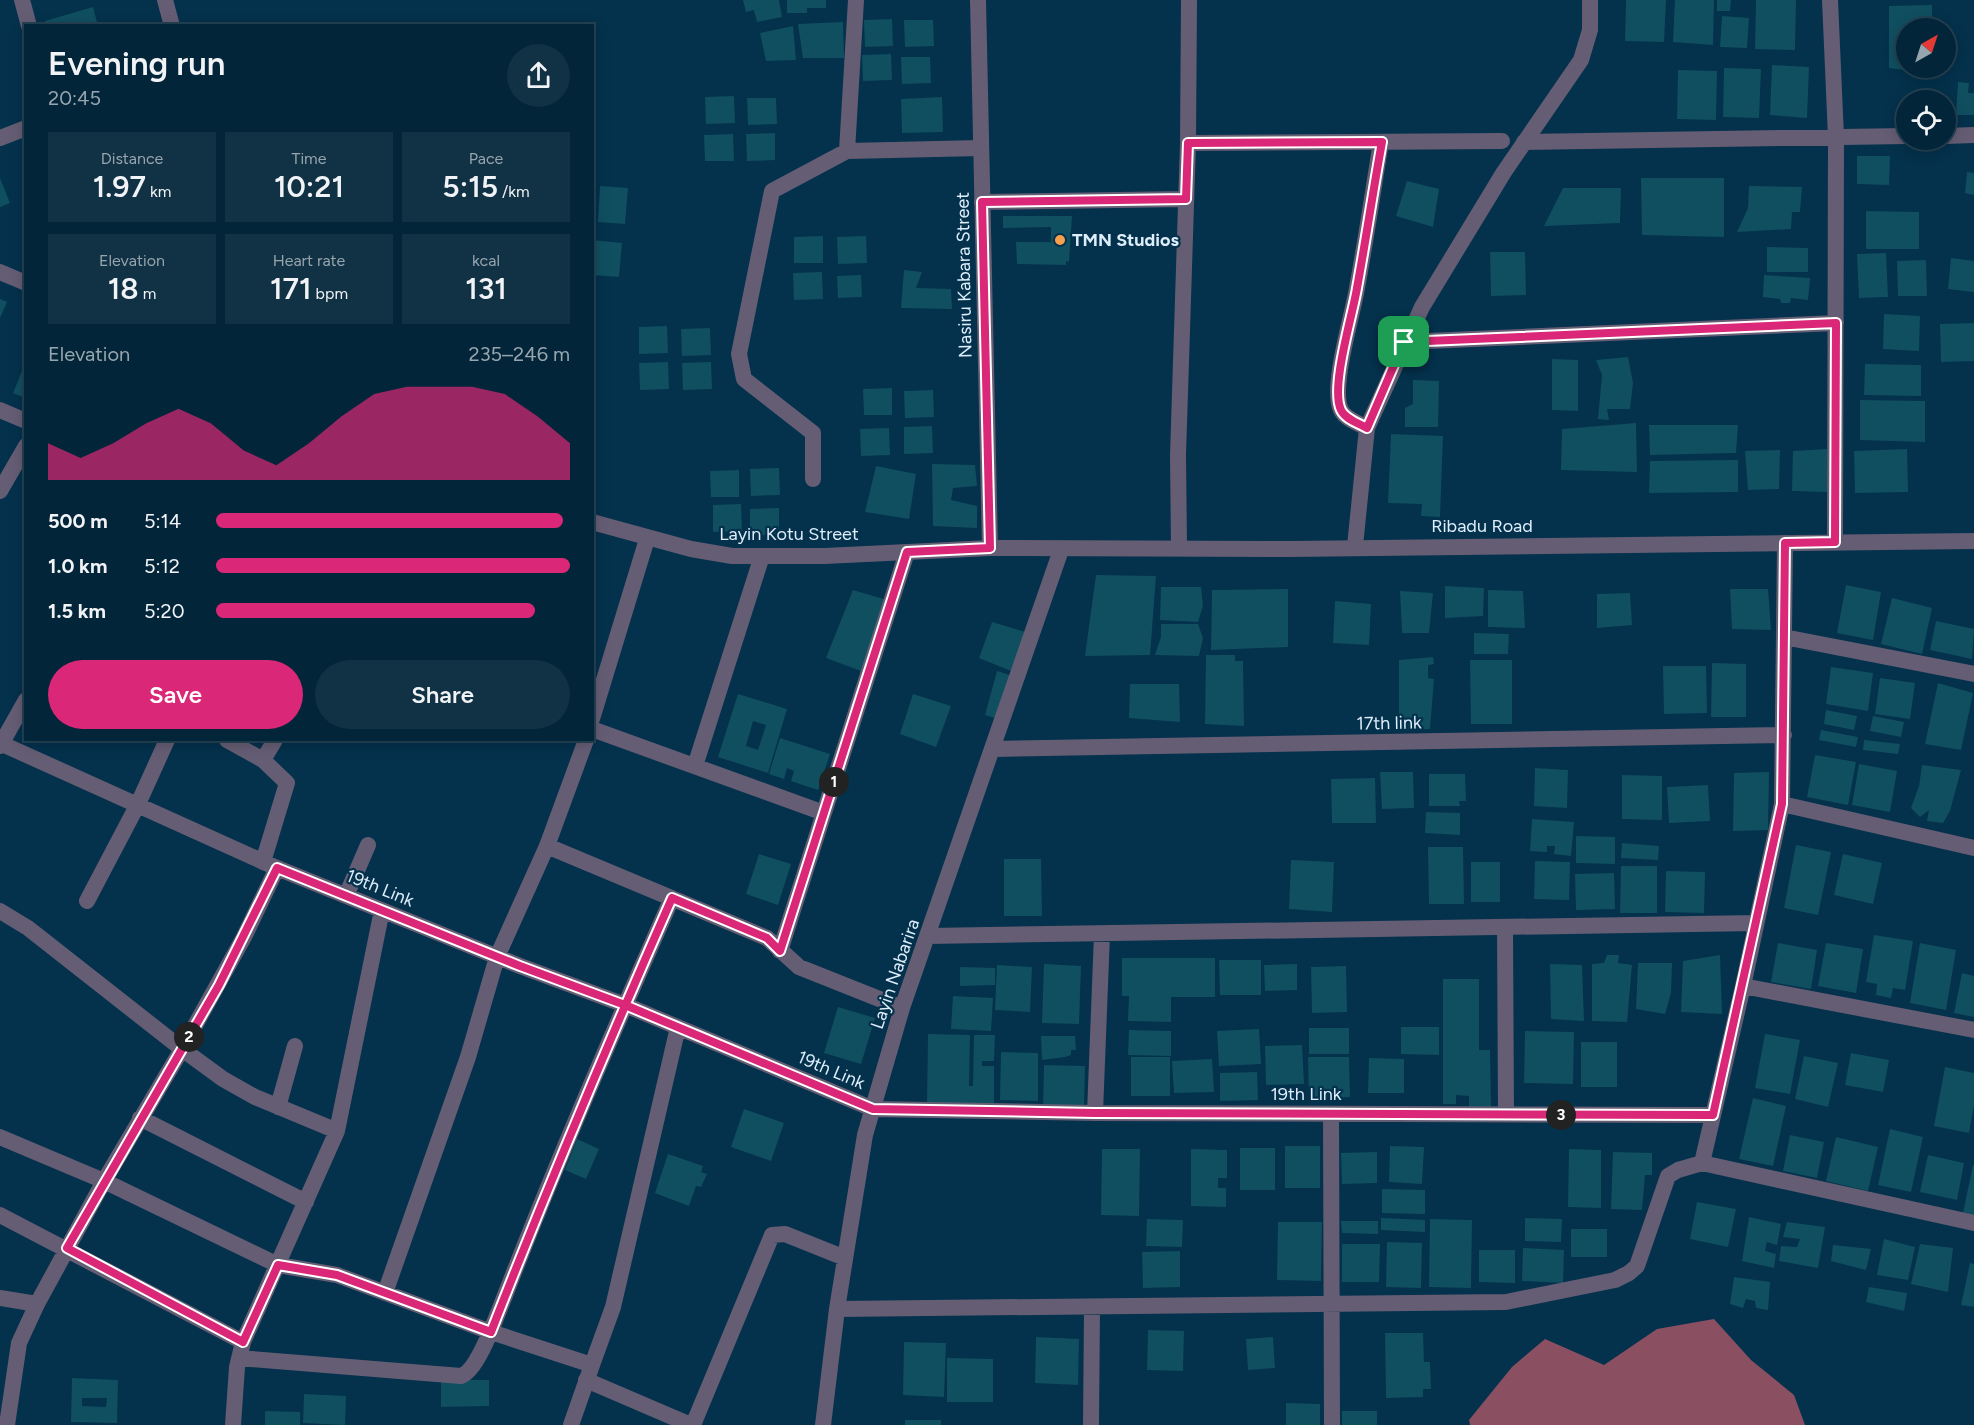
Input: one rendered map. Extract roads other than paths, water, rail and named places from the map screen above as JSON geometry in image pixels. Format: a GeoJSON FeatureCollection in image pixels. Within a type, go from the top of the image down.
{"type":"FeatureCollection","features":[{"type":"Feature","properties":{"kind":"street"},"geometry":{"type":"LineString","coordinates":[[22,0],[28,24]]}},
{"type":"Feature","properties":{"kind":"street"},"geometry":{"type":"LineString","coordinates":[[165,0],[171,24]]}},
{"type":"Feature","properties":{"kind":"street"},"geometry":{"type":"LineString","coordinates":[[847,151],[856,0]]}},
{"type":"Feature","properties":{"kind":"street","name":"Nasiru Kabara Street"},"geometry":{"type":"LineString","coordinates":[[978,0],[990,548]]}},
{"type":"Feature","properties":{"kind":"street"},"geometry":{"type":"LineString","coordinates":[[1179,548],[1178,455],[1188,143],[1189,0]]}},
{"type":"Feature","properties":{"kind":"street"},"geometry":{"type":"LineString","coordinates":[[1355,546],[1367,428],[1404,342],[1422,307],[1524,142],[1581,60],[1590,30],[1590,0]]}},
{"type":"Feature","properties":{"kind":"street"},"geometry":{"type":"LineString","coordinates":[[1830,0],[1836,137],[1835,542]]}},
{"type":"Feature","properties":{"kind":"street"},"geometry":{"type":"LineString","coordinates":[[0,138],[24,129]]}},
{"type":"Feature","properties":{"kind":"street"},"geometry":{"type":"LineString","coordinates":[[1956,136],[1974,135]]}},
{"type":"Feature","properties":{"kind":"street"},"geometry":{"type":"LineString","coordinates":[[1524,142],[1896,136]]}},
{"type":"Feature","properties":{"kind":"street"},"geometry":{"type":"LineString","coordinates":[[1188,143],[1502,141]]}},
{"type":"Feature","properties":{"kind":"street"},"geometry":{"type":"LineString","coordinates":[[1367,428],[1345,415],[1340,409],[1338,397],[1342,358],[1357,290],[1382,142]]}},
{"type":"Feature","properties":{"kind":"street"},"geometry":{"type":"LineString","coordinates":[[813,478],[813,433],[744,379],[738,354],[772,190],[847,151],[981,148]]}},
{"type":"Feature","properties":{"kind":"street"},"geometry":{"type":"LineString","coordinates":[[982,202],[1186,199]]}},
{"type":"Feature","properties":{"kind":"street"},"geometry":{"type":"LineString","coordinates":[[0,272],[24,282]]}},
{"type":"Feature","properties":{"kind":"street"},"geometry":{"type":"LineString","coordinates":[[1404,342],[1836,323]]}},
{"type":"Feature","properties":{"kind":"street"},"geometry":{"type":"LineString","coordinates":[[0,410],[24,420]]}},
{"type":"Feature","properties":{"kind":"street"},"geometry":{"type":"LineString","coordinates":[[0,491],[24,449]]}},
{"type":"Feature","properties":{"kind":"street","name":"Layin Kotu Street"},"geometry":{"type":"LineString","coordinates":[[594,523],[647,539],[732,556],[990,548]]}},
{"type":"Feature","properties":{"kind":"street"},"geometry":{"type":"LineString","coordinates":[[594,712],[647,539]]}},
{"type":"Feature","properties":{"kind":"street","name":"Ribadu Road"},"geometry":{"type":"LineString","coordinates":[[990,548],[1061,550],[1974,541]]}},
{"type":"Feature","properties":{"kind":"street"},"geometry":{"type":"LineString","coordinates":[[1702,1163],[1782,804],[1785,543]]}},
{"type":"Feature","properties":{"kind":"street","name":"Layin Nabarira"},"geometry":{"type":"LineString","coordinates":[[823,1425],[837,1309],[865,1135],[902,1008],[994,749],[1061,550]]}},
{"type":"Feature","properties":{"kind":"street"},"geometry":{"type":"LineString","coordinates":[[780,951],[907,552]]}},
{"type":"Feature","properties":{"kind":"street"},"geometry":{"type":"LineString","coordinates":[[695,766],[762,556]]}},
{"type":"Feature","properties":{"kind":"street"},"geometry":{"type":"LineString","coordinates":[[1784,637],[1974,674]]}},
{"type":"Feature","properties":{"kind":"street"},"geometry":{"type":"LineString","coordinates":[[0,744],[24,703]]}},
{"type":"Feature","properties":{"kind":"street"},"geometry":{"type":"LineString","coordinates":[[594,730],[824,813]]}},
{"type":"Feature","properties":{"kind":"street","name":"17th link"},"geometry":{"type":"LineString","coordinates":[[994,749],[1784,735]]}},
{"type":"Feature","properties":{"kind":"street"},"geometry":{"type":"LineString","coordinates":[[87,901],[138,804],[166,741]]}},
{"type":"Feature","properties":{"kind":"street"},"geometry":{"type":"LineString","coordinates":[[7,1425],[19,1343],[37,1304],[104,1181],[182,1049],[244,937],[270,865],[287,783],[263,760],[229,741]]}},
{"type":"Feature","properties":{"kind":"street"},"geometry":{"type":"LineString","coordinates":[[263,760],[274,741]]}},
{"type":"Feature","properties":{"kind":"street"},"geometry":{"type":"LineString","coordinates":[[385,1293],[468,1057],[497,957],[547,846],[586,741]]}},
{"type":"Feature","properties":{"kind":"street","name":"19th Link"},"geometry":{"type":"LineString","coordinates":[[0,744],[270,865],[497,957],[625,1005],[873,1109],[1095,1113],[1713,1115]]}},
{"type":"Feature","properties":{"kind":"street"},"geometry":{"type":"LineString","coordinates":[[1782,804],[1974,848]]}},
{"type":"Feature","properties":{"kind":"street"},"geometry":{"type":"LineString","coordinates":[[346,896],[368,845]]}},
{"type":"Feature","properties":{"kind":"street"},"geometry":{"type":"LineString","coordinates":[[547,846],[767,938],[799,967],[902,1008]]}},
{"type":"Feature","properties":{"kind":"street"},"geometry":{"type":"LineString","coordinates":[[0,1215],[67,1248],[241,1350],[460,1376],[469,1372],[491,1332],[546,1191],[672,898]]}},
{"type":"Feature","properties":{"kind":"street"},"geometry":{"type":"LineString","coordinates":[[233,1425],[241,1350],[337,1131],[382,910]]}},
{"type":"Feature","properties":{"kind":"street"},"geometry":{"type":"LineString","coordinates":[[0,911],[28,928],[223,1080],[337,1131]]}},
{"type":"Feature","properties":{"kind":"street"},"geometry":{"type":"LineString","coordinates":[[928,936],[1756,923]]}},
{"type":"Feature","properties":{"kind":"street"},"geometry":{"type":"LineString","coordinates":[[1505,927],[1506,1114]]}},
{"type":"Feature","properties":{"kind":"street"},"geometry":{"type":"LineString","coordinates":[[1095,1113],[1102,934]]}},
{"type":"Feature","properties":{"kind":"street"},"geometry":{"type":"LineString","coordinates":[[1743,986],[1974,1030]]}},
{"type":"Feature","properties":{"kind":"street"},"geometry":{"type":"LineString","coordinates":[[571,1425],[613,1307],[678,1027]]}},
{"type":"Feature","properties":{"kind":"street"},"geometry":{"type":"LineString","coordinates":[[279,1107],[295,1046]]}},
{"type":"Feature","properties":{"kind":"street"},"geometry":{"type":"LineString","coordinates":[[1331,1114],[1332,1425]]}},
{"type":"Feature","properties":{"kind":"street"},"geometry":{"type":"LineString","coordinates":[[140,1118],[306,1202]]}},
{"type":"Feature","properties":{"kind":"street"},"geometry":{"type":"LineString","coordinates":[[0,1137],[104,1181],[278,1265],[337,1275],[491,1332],[589,1372],[692,1425],[772,1235],[785,1234],[845,1257]]}},
{"type":"Feature","properties":{"kind":"street"},"geometry":{"type":"LineString","coordinates":[[837,1309],[1506,1302],[1615,1280],[1629,1273],[1637,1266],[1668,1176],[1678,1170],[1702,1163],[1974,1223]]}},
{"type":"Feature","properties":{"kind":"street"},"geometry":{"type":"LineString","coordinates":[[0,1298],[37,1304]]}},
{"type":"Feature","properties":{"kind":"street"},"geometry":{"type":"LineString","coordinates":[[1091,1425],[1092,1307]]}},
{"type":"Feature","properties":{"kind":"place","name":"TMN Studios"},"geometry":{"type":"Point","coordinates":[1060,240]}}]}
